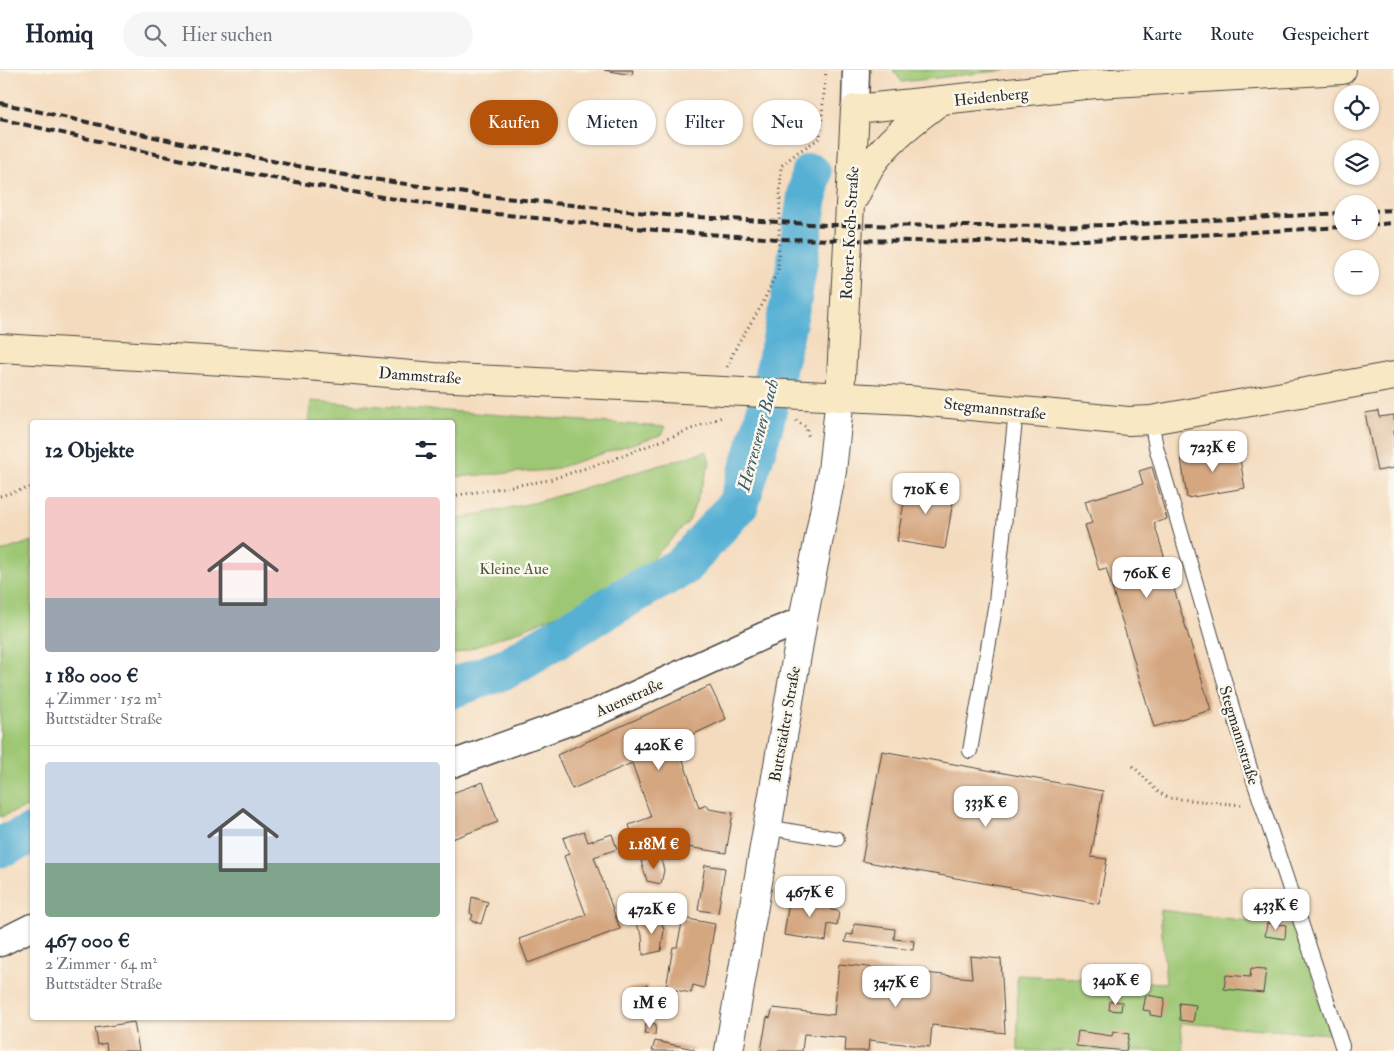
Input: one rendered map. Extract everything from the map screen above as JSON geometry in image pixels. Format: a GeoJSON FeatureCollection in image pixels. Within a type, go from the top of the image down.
{"type":"FeatureCollection","features":[{"type":"Feature","properties":{"kind":"main road","name":"Heidenberg"},"geometry":{"type":"LineString","coordinates":[[855,109],[940,101],[1077,78],[1333,70]]}},
{"type":"Feature","properties":{"kind":"main road","name":"Heidenberg"},"geometry":{"type":"LineString","coordinates":[[851,204],[870,166],[888,144],[914,120],[940,101]]}},
{"type":"Feature","properties":{"kind":"main road","name":"Robert-Koch-Straße"},"geometry":{"type":"LineString","coordinates":[[840,397],[855,109]]}},
{"type":"Feature","properties":{"kind":"main road","name":"Dammstraße"},"geometry":{"type":"LineString","coordinates":[[0,348],[308,366],[434,376],[840,397]]}},
{"type":"Feature","properties":{"kind":"main road","name":"Stegmannstraße"},"geometry":{"type":"LineString","coordinates":[[840,397],[908,400],[1111,420],[1150,420],[1394,376]]}},
{"type":"Feature","properties":{"kind":"street","name":"Robert-Koch-Straße"},"geometry":{"type":"LineString","coordinates":[[855,109],[856,70]]}},
{"type":"Feature","properties":{"kind":"street","name":"Buttstädter Straße"},"geometry":{"type":"LineString","coordinates":[[729,1051],[802,620],[833,462],[840,397]]}},
{"type":"Feature","properties":{"kind":"street","name":"Auenstraße"},"geometry":{"type":"LineString","coordinates":[[455,763],[597,712],[802,620]]}},
{"type":"Feature","properties":{"kind":"street"},"geometry":{"type":"LineString","coordinates":[[0,943],[30,927]]}},
{"type":"Feature","properties":{"kind":"lane"},"geometry":{"type":"LineString","coordinates":[[970,751],[996,602],[1016,411]]}},
{"type":"Feature","properties":{"kind":"lane","name":"Stegmannstraße"},"geometry":{"type":"LineString","coordinates":[[1150,420],[1156,447],[1251,772],[1342,1046]]}},
{"type":"Feature","properties":{"kind":"lane"},"geometry":{"type":"LineString","coordinates":[[766,828],[837,840]]}},
{"type":"Feature","properties":{"kind":"path"},"geometry":{"type":"LineString","coordinates":[[455,496],[549,480],[617,458],[724,416],[731,392],[728,366],[762,305],[778,269],[781,166],[820,138],[826,70]]}},
{"type":"Feature","properties":{"kind":"path"},"geometry":{"type":"LineString","coordinates":[[0,496],[30,488]]}},
{"type":"Feature","properties":{"kind":"path"},"geometry":{"type":"LineString","coordinates":[[1133,766],[1157,791],[1169,798],[1231,805],[1263,805]]}},
{"type":"Feature","properties":{"kind":"green space"},"geometry":{"type":"Polygon","coordinates":[[[893,70],[1006,70],[902,82],[893,70]]]}},
{"type":"Feature","properties":{"kind":"green space"},"geometry":{"type":"Polygon","coordinates":[[[311,401],[665,427],[663,434],[551,470],[455,477],[455,420],[308,420],[311,401]]]}},
{"type":"Feature","properties":{"kind":"green space","name":"Kleine Aue"},"geometry":{"type":"Polygon","coordinates":[[[707,451],[710,463],[689,521],[628,584],[519,631],[455,654],[455,520],[537,502],[707,451]]]}},
{"type":"Feature","properties":{"kind":"green space"},"geometry":{"type":"Polygon","coordinates":[[[30,542],[30,806],[0,817],[0,552],[30,542]]]}},
{"type":"Feature","properties":{"kind":"green space"},"geometry":{"type":"Polygon","coordinates":[[[1160,910],[1297,927],[1330,1034],[1181,1023],[1183,1051],[1018,1051],[1017,975],[1166,983],[1160,910]]]}},
{"type":"Feature","properties":{"kind":"building"},"geometry":{"type":"Polygon","coordinates":[[[604,70],[633,70],[632,75],[604,70]]]}},
{"type":"Feature","properties":{"kind":"building"},"geometry":{"type":"Polygon","coordinates":[[[1378,411],[1379,417],[1394,415],[1394,468],[1377,471],[1365,413],[1378,411]]]}},
{"type":"Feature","properties":{"kind":"building"},"geometry":{"type":"Polygon","coordinates":[[[1238,448],[1245,488],[1187,498],[1181,458],[1238,448]]]}},
{"type":"Feature","properties":{"kind":"building"},"geometry":{"type":"Polygon","coordinates":[[[1152,467],[1167,519],[1154,523],[1211,710],[1154,727],[1106,568],[1099,570],[1085,525],[1092,523],[1085,501],[1143,484],[1139,471],[1152,467]]]}},
{"type":"Feature","properties":{"kind":"building"},"geometry":{"type":"Polygon","coordinates":[[[908,481],[955,489],[945,549],[897,541],[908,481]]]}},
{"type":"Feature","properties":{"kind":"building"},"geometry":{"type":"Polygon","coordinates":[[[710,686],[726,719],[677,742],[699,808],[707,805],[709,809],[733,813],[726,853],[661,843],[654,832],[634,839],[629,825],[651,817],[632,763],[572,789],[557,755],[710,686]]]}},
{"type":"Feature","properties":{"kind":"building"},"geometry":{"type":"Polygon","coordinates":[[[882,751],[1103,791],[1091,857],[1107,859],[1099,904],[862,861],[882,751]]]}},
{"type":"Feature","properties":{"kind":"building"},"geometry":{"type":"Polygon","coordinates":[[[483,782],[498,822],[455,838],[455,792],[483,782]]]}},
{"type":"Feature","properties":{"kind":"building"},"geometry":{"type":"Polygon","coordinates":[[[584,831],[588,842],[612,834],[617,849],[594,857],[620,929],[528,963],[519,939],[586,915],[564,856],[569,854],[563,838],[584,831]]]}},
{"type":"Feature","properties":{"kind":"building"},"geometry":{"type":"Polygon","coordinates":[[[660,856],[664,870],[661,884],[647,881],[641,861],[660,856]]]}},
{"type":"Feature","properties":{"kind":"building"},"geometry":{"type":"Polygon","coordinates":[[[705,865],[725,868],[718,913],[698,910],[705,865]]]}},
{"type":"Feature","properties":{"kind":"building"},"geometry":{"type":"Polygon","coordinates":[[[790,895],[832,901],[831,910],[839,911],[837,926],[828,924],[826,941],[784,935],[790,895]]]}},
{"type":"Feature","properties":{"kind":"building"},"geometry":{"type":"Polygon","coordinates":[[[472,897],[488,902],[481,924],[471,920],[473,915],[470,913],[472,897]]]}},
{"type":"Feature","properties":{"kind":"building"},"geometry":{"type":"Polygon","coordinates":[[[659,915],[664,930],[661,951],[643,955],[642,935],[636,924],[659,915]]]}},
{"type":"Feature","properties":{"kind":"building"},"geometry":{"type":"Polygon","coordinates":[[[683,918],[715,924],[704,988],[693,985],[691,993],[666,988],[673,947],[677,947],[683,918]]]}},
{"type":"Feature","properties":{"kind":"building"},"geometry":{"type":"Polygon","coordinates":[[[1267,923],[1286,925],[1285,939],[1265,936],[1267,923]]]}},
{"type":"Feature","properties":{"kind":"building"},"geometry":{"type":"Polygon","coordinates":[[[854,924],[895,929],[894,939],[914,941],[913,950],[845,942],[847,934],[853,935],[854,924]]]}},
{"type":"Feature","properties":{"kind":"building"},"geometry":{"type":"Polygon","coordinates":[[[970,956],[1001,959],[1005,1033],[932,1025],[930,1047],[869,1040],[868,1051],[845,1051],[846,1038],[804,1034],[802,1051],[761,1051],[767,1017],[770,1018],[773,1008],[834,1015],[839,964],[972,978],[970,956]]]}},
{"type":"Feature","properties":{"kind":"building"},"geometry":{"type":"Polygon","coordinates":[[[1251,968],[1266,969],[1263,993],[1224,989],[1226,975],[1250,977],[1251,968]]]}},
{"type":"Feature","properties":{"kind":"building"},"geometry":{"type":"Polygon","coordinates":[[[647,985],[653,1013],[633,1017],[627,989],[647,985]]]}},
{"type":"Feature","properties":{"kind":"building"},"geometry":{"type":"Polygon","coordinates":[[[1146,995],[1165,998],[1162,1017],[1150,1015],[1150,1011],[1143,1010],[1146,995]]]}},
{"type":"Feature","properties":{"kind":"building"},"geometry":{"type":"Polygon","coordinates":[[[1110,1001],[1122,1002],[1121,1011],[1109,1010],[1110,1001]]]}},
{"type":"Feature","properties":{"kind":"building"},"geometry":{"type":"Polygon","coordinates":[[[1179,1003],[1196,1005],[1193,1022],[1180,1020],[1179,1003]]]}},
{"type":"Feature","properties":{"kind":"building"},"geometry":{"type":"Polygon","coordinates":[[[134,1022],[139,1051],[107,1051],[106,1043],[98,1045],[95,1028],[134,1022]]]}},
{"type":"Feature","properties":{"kind":"building"},"geometry":{"type":"Polygon","coordinates":[[[646,1023],[656,1024],[655,1035],[644,1034],[646,1023]]]}},
{"type":"Feature","properties":{"kind":"building"},"geometry":{"type":"Polygon","coordinates":[[[1078,1031],[1112,1036],[1113,1031],[1129,1034],[1126,1051],[1076,1046],[1078,1031]]]}},
{"type":"Feature","properties":{"kind":"building"},"geometry":{"type":"Polygon","coordinates":[[[655,1041],[694,1049],[694,1051],[652,1051],[655,1041]]]}},
{"type":"Feature","properties":{"kind":"waterway","name":"Herressener Bach"},"geometry":{"type":"LineString","coordinates":[[455,687],[505,669],[683,566],[739,503],[763,426],[791,301],[811,174]]}},
{"type":"Feature","properties":{"kind":"waterway","name":"Herressener Bach"},"geometry":{"type":"LineString","coordinates":[[0,847],[30,835]]}},
{"type":"Feature","properties":{"kind":"railway"},"geometry":{"type":"LineString","coordinates":[[0,103],[200,147],[339,174],[486,196],[666,215],[827,225],[980,226],[1122,225],[1334,213]]}},
{"type":"Feature","properties":{"kind":"railway"},"geometry":{"type":"LineString","coordinates":[[0,119],[227,170],[382,197],[497,214],[665,231],[778,239],[979,242],[1127,239],[1334,227]]}},
{"type":"Feature","properties":{"kind":"railway"},"geometry":{"type":"LineString","coordinates":[[1379,211],[1394,210]]}},
{"type":"Feature","properties":{"kind":"railway"},"geometry":{"type":"LineString","coordinates":[[1379,224],[1394,223]]}}]}
